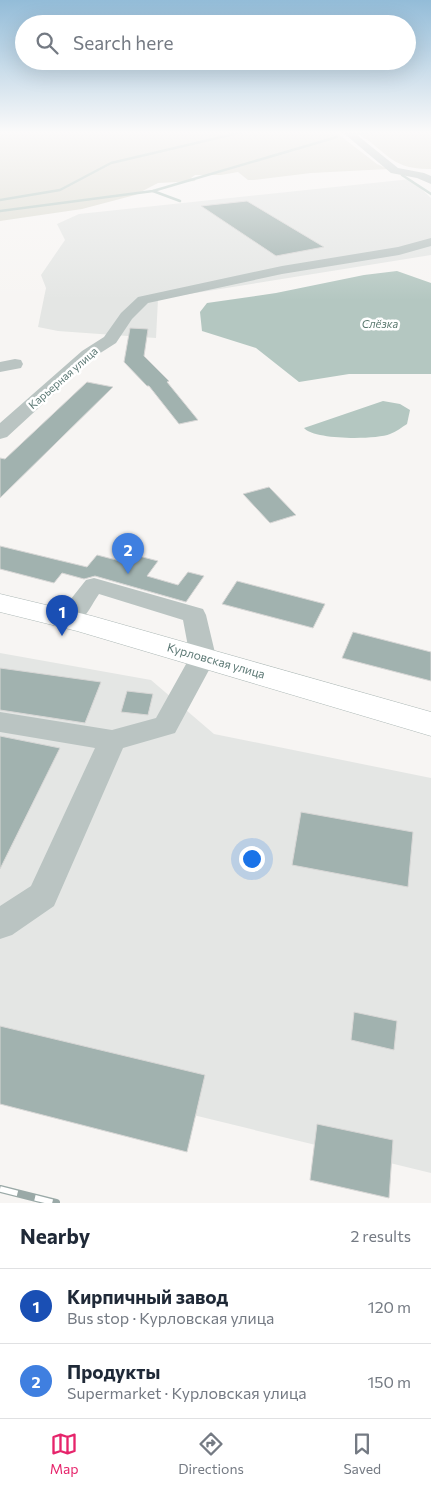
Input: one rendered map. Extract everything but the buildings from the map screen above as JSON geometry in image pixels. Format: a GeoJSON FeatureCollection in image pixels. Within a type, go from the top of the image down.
{"type":"FeatureCollection","features":[{"type":"Feature","properties":{"kind":"main road","name":"Курловская улица"},"geometry":{"type":"LineString","coordinates":[[0,603],[202,657],[431,724]]}},
{"type":"Feature","properties":{"kind":"street","name":"Карьерная улица"},"geometry":{"type":"LineString","coordinates":[[0,433],[88,354],[110,340],[126,316],[143,300],[282,270],[399,251],[431,242]]}},
{"type":"Feature","properties":{"kind":"street"},"geometry":{"type":"LineString","coordinates":[[0,722],[112,740],[165,726],[202,657],[194,614],[94,585],[68,620]]}},
{"type":"Feature","properties":{"kind":"street"},"geometry":{"type":"LineString","coordinates":[[0,924],[43,896],[112,740]]}},
{"type":"Feature","properties":{"kind":"shaded area"},"geometry":{"type":"Polygon","coordinates":[[[0,187],[150,187],[135,195],[82,209],[0,221],[0,187]]]}},
{"type":"Feature","properties":{"kind":"shaded area"},"geometry":{"type":"Polygon","coordinates":[[[334,187],[420,187],[431,198],[431,255],[158,299],[156,338],[58,331],[38,327],[46,288],[41,275],[65,240],[57,224],[79,214],[334,187]]]}},
{"type":"Feature","properties":{"kind":"shaded area"},"geometry":{"type":"Polygon","coordinates":[[[0,653],[151,680],[214,734],[431,778],[431,1173],[0,1068],[0,653]]]}},
{"type":"Feature","properties":{"kind":"water","name":"Слёзка"},"geometry":{"type":"Polygon","coordinates":[[[397,271],[431,283],[431,374],[349,374],[299,382],[256,348],[202,331],[200,312],[207,303],[276,293],[364,275],[397,271]]]}},
{"type":"Feature","properties":{"kind":"water"},"geometry":{"type":"Polygon","coordinates":[[[383,401],[400,404],[410,410],[407,424],[390,434],[345,438],[320,435],[304,428],[383,401]]]}},
{"type":"Feature","properties":{"kind":"waterway"},"geometry":{"type":"LineString","coordinates":[[0,200],[60,190],[65,187]]}},
{"type":"Feature","properties":{"kind":"waterway"},"geometry":{"type":"LineString","coordinates":[[153,191],[166,187]]}},
{"type":"Feature","properties":{"kind":"waterway"},"geometry":{"type":"LineString","coordinates":[[421,187],[431,194]]}},
{"type":"Feature","properties":{"kind":"waterway"},"geometry":{"type":"LineString","coordinates":[[0,211],[153,191]]}},
{"type":"Feature","properties":{"kind":"waterway"},"geometry":{"type":"LineString","coordinates":[[153,191],[180,201]]}},
{"type":"Feature","properties":{"kind":"railway"},"geometry":{"type":"LineString","coordinates":[[0,1189],[56,1203]]}},
{"type":"Feature","properties":{"kind":"place","name":"Продукты"},"geometry":{"type":"Point","coordinates":[128,574]}},
{"type":"Feature","properties":{"kind":"place","name":"Кирпичный завод"},"geometry":{"type":"Point","coordinates":[62,636]}}]}
